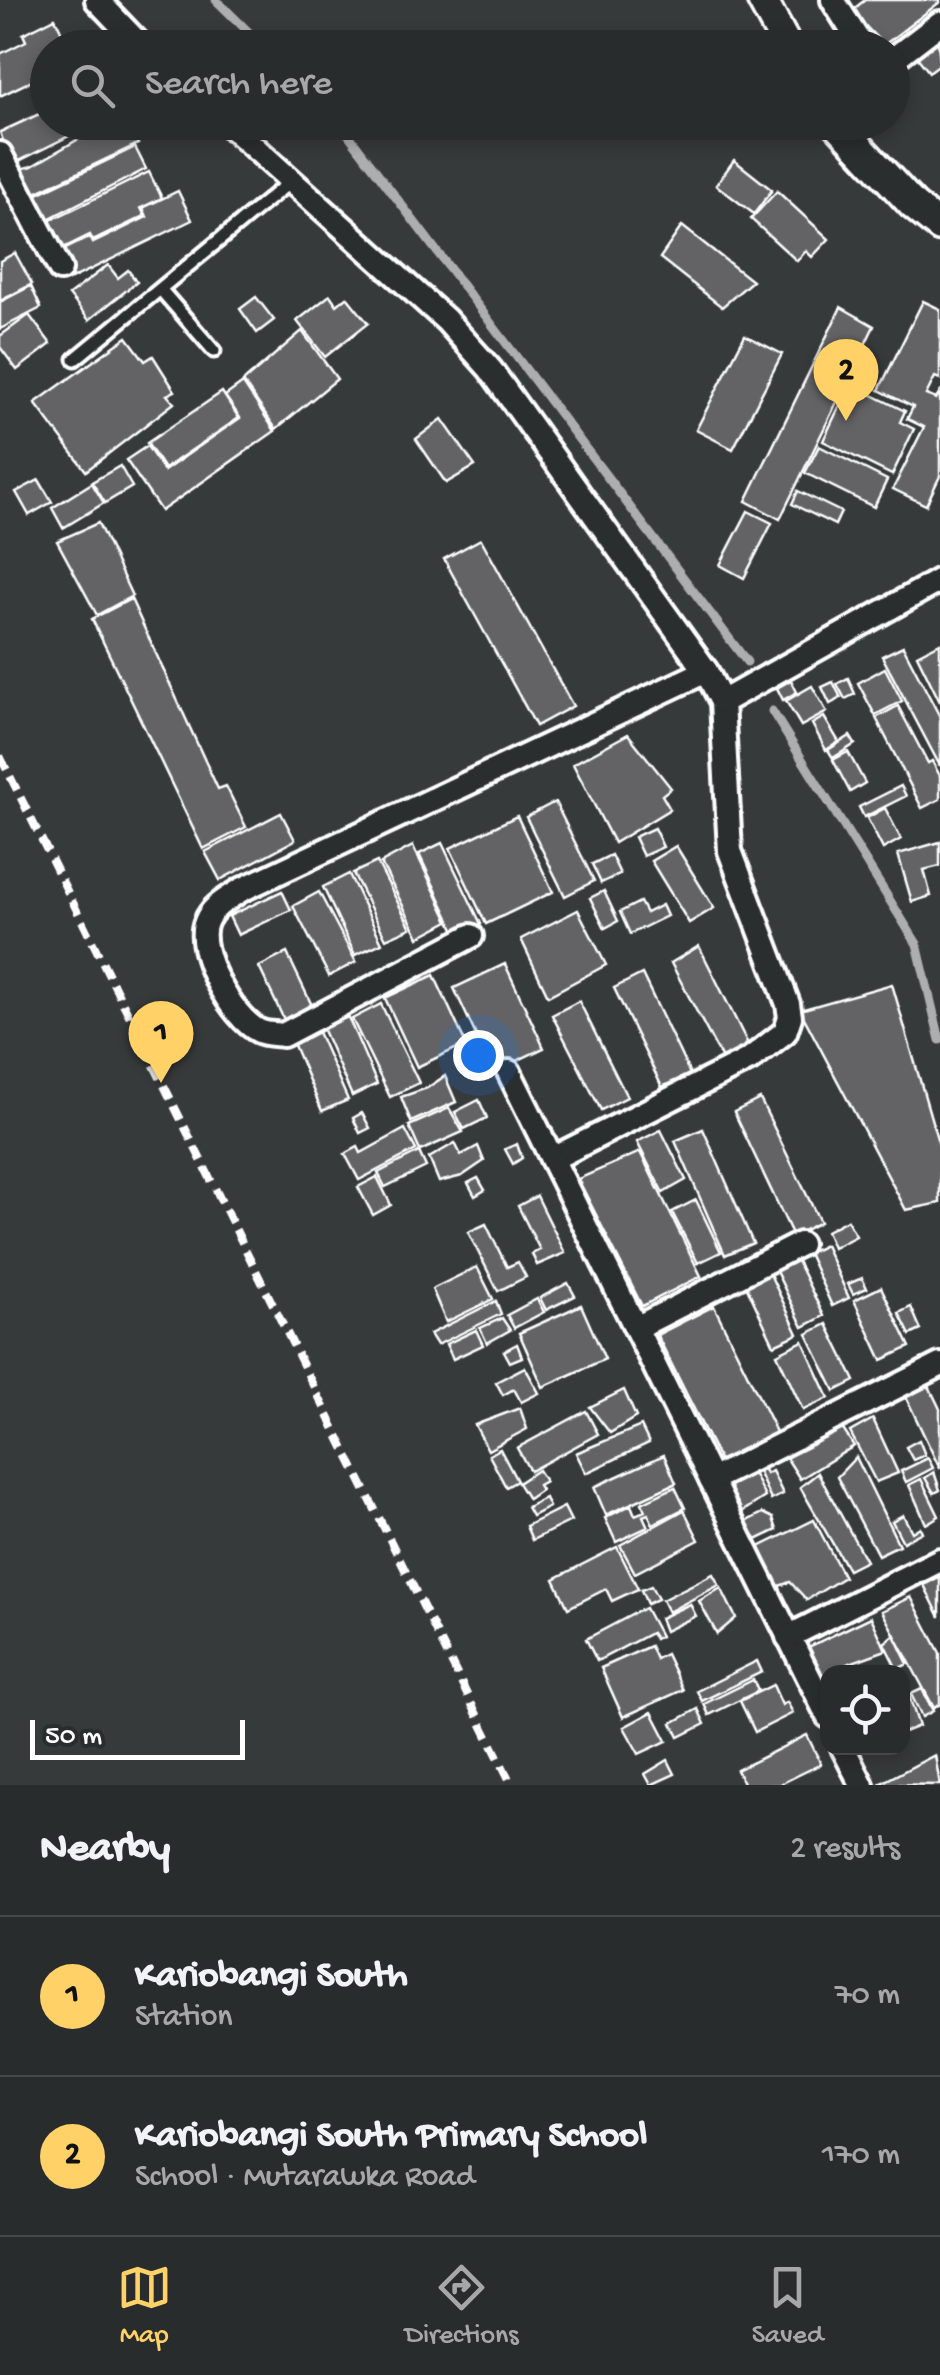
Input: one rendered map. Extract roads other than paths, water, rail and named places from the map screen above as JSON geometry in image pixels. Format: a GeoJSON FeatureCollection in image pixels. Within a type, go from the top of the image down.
{"type":"FeatureCollection","features":[{"type":"Feature","properties":{"kind":"street"},"geometry":{"type":"LineString","coordinates":[[97,0],[126,30]]}},
{"type":"Feature","properties":{"kind":"street"},"geometry":{"type":"LineString","coordinates":[[762,0],[778,30]]}},
{"type":"Feature","properties":{"kind":"street"},"geometry":{"type":"LineString","coordinates":[[833,0],[852,30]]}},
{"type":"Feature","properties":{"kind":"street"},"geometry":{"type":"LineString","coordinates":[[910,46],[940,22]]}},
{"type":"Feature","properties":{"kind":"street"},"geometry":{"type":"LineString","coordinates":[[246,140],[446,320],[490,369],[706,671],[722,702],[730,851],[788,1004],[785,1032],[750,1059],[552,1159]]}},
{"type":"Feature","properties":{"kind":"street"},"geometry":{"type":"LineString","coordinates":[[852,140],[902,194],[940,227]]}},
{"type":"Feature","properties":{"kind":"street"},"geometry":{"type":"LineString","coordinates":[[0,154],[60,268]]}},
{"type":"Feature","properties":{"kind":"street"},"geometry":{"type":"LineString","coordinates":[[722,702],[940,580]]}},
{"type":"Feature","properties":{"kind":"street"},"geometry":{"type":"LineString","coordinates":[[470,936],[283,1035],[260,1031],[239,1014],[209,966],[202,942],[206,922],[216,907],[241,890],[706,671]]}},
{"type":"Feature","properties":{"kind":"street"},"geometry":{"type":"LineString","coordinates":[[508,1072],[820,1700]]}},
{"type":"Feature","properties":{"kind":"street"},"geometry":{"type":"LineString","coordinates":[[636,1328],[800,1244]]}},
{"type":"Feature","properties":{"kind":"street"},"geometry":{"type":"LineString","coordinates":[[711,1480],[940,1365]]}},
{"type":"Feature","properties":{"kind":"street"},"geometry":{"type":"LineString","coordinates":[[788,1637],[940,1560]]}},
{"type":"Feature","properties":{"kind":"street"},"geometry":{"type":"LineString","coordinates":[[847,1755],[862,1785]]}},
{"type":"Feature","properties":{"kind":"lane"},"geometry":{"type":"LineString","coordinates":[[75,359],[291,181]]}},
{"type":"Feature","properties":{"kind":"lane"},"geometry":{"type":"LineString","coordinates":[[161,290],[214,352]]}},
{"type":"Feature","properties":{"kind":"waterway"},"geometry":{"type":"LineString","coordinates":[[216,0],[247,30]]}},
{"type":"Feature","properties":{"kind":"waterway"},"geometry":{"type":"LineString","coordinates":[[353,140],[747,662]]}},
{"type":"Feature","properties":{"kind":"waterway"},"geometry":{"type":"LineString","coordinates":[[772,711],[917,944],[940,1040]]}},
{"type":"Feature","properties":{"kind":"railway"},"geometry":{"type":"LineString","coordinates":[[0,756],[512,1785]]}},
{"type":"Feature","properties":{"kind":"place","name":"Kariobangi South Primary School"},"geometry":{"type":"Point","coordinates":[846,421]}},
{"type":"Feature","properties":{"kind":"place","name":"Kariobangi South"},"geometry":{"type":"Point","coordinates":[161,1083]}}]}
